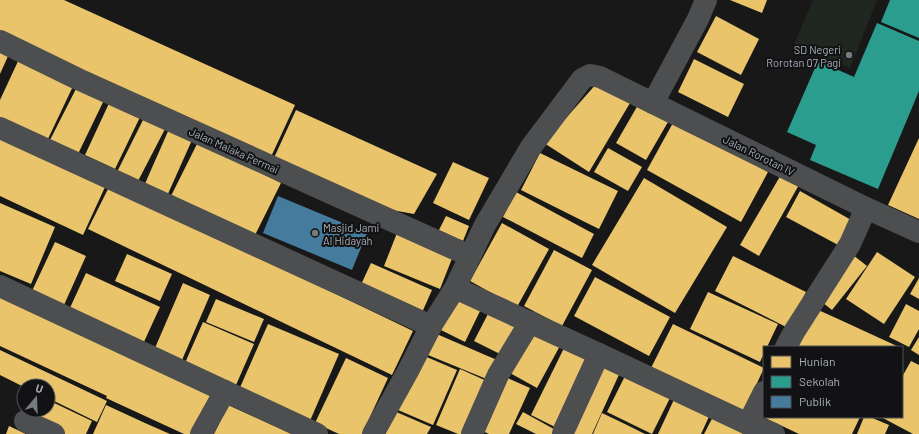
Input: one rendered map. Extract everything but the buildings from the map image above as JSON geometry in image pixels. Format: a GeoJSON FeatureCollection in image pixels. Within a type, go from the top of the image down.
{"type":"FeatureCollection","features":[{"type":"Feature","properties":{"kind":"street"},"geometry":{"type":"LineString","coordinates":[[653,103],[698,19],[706,0]]}},
{"type":"Feature","properties":{"kind":"street","name":"Jalan Malaka Permai"},"geometry":{"type":"LineString","coordinates":[[0,41],[85,82],[470,256]]}},
{"type":"Feature","properties":{"kind":"street","name":"Jalan Rorotan IV"},"geometry":{"type":"LineString","coordinates":[[470,256],[485,225],[531,147],[582,79],[590,75],[600,77],[866,208],[919,232]]}},
{"type":"Feature","properties":{"kind":"street"},"geometry":{"type":"LineString","coordinates":[[0,128],[431,326]]}},
{"type":"Feature","properties":{"kind":"street"},"geometry":{"type":"LineString","coordinates":[[787,346],[850,244],[866,208]]}},
{"type":"Feature","properties":{"kind":"street"},"geometry":{"type":"LineString","coordinates":[[373,434],[431,326],[455,288],[470,256]]}},
{"type":"Feature","properties":{"kind":"street"},"geometry":{"type":"LineString","coordinates":[[0,286],[317,434]]}},
{"type":"Feature","properties":{"kind":"street"},"geometry":{"type":"LineString","coordinates":[[455,288],[748,424],[774,434]]}},
{"type":"Feature","properties":{"kind":"street"},"geometry":{"type":"LineString","coordinates":[[472,434],[498,375],[530,322]]}},
{"type":"Feature","properties":{"kind":"street"},"geometry":{"type":"LineString","coordinates":[[563,434],[599,354]]}},
{"type":"Feature","properties":{"kind":"street"},"geometry":{"type":"LineString","coordinates":[[201,434],[225,392]]}},
{"type":"Feature","properties":{"kind":"street"},"geometry":{"type":"LineString","coordinates":[[748,424],[763,394]]}},
{"type":"Feature","properties":{"kind":"street"},"geometry":{"type":"LineString","coordinates":[[25,422],[54,434]]}},
{"type":"Feature","properties":{"kind":"shaded area"},"geometry":{"type":"Polygon","coordinates":[[[813,0],[877,0],[850,68],[794,45],[813,0]]]}},
{"type":"Feature","properties":{"kind":"place","name":"SD Negeri Rorotan 07 Pagi"},"geometry":{"type":"Point","coordinates":[849,55]}},
{"type":"Feature","properties":{"kind":"place","name":"Masjid Jami Al Hidayah"},"geometry":{"type":"Point","coordinates":[315,233]}}]}
